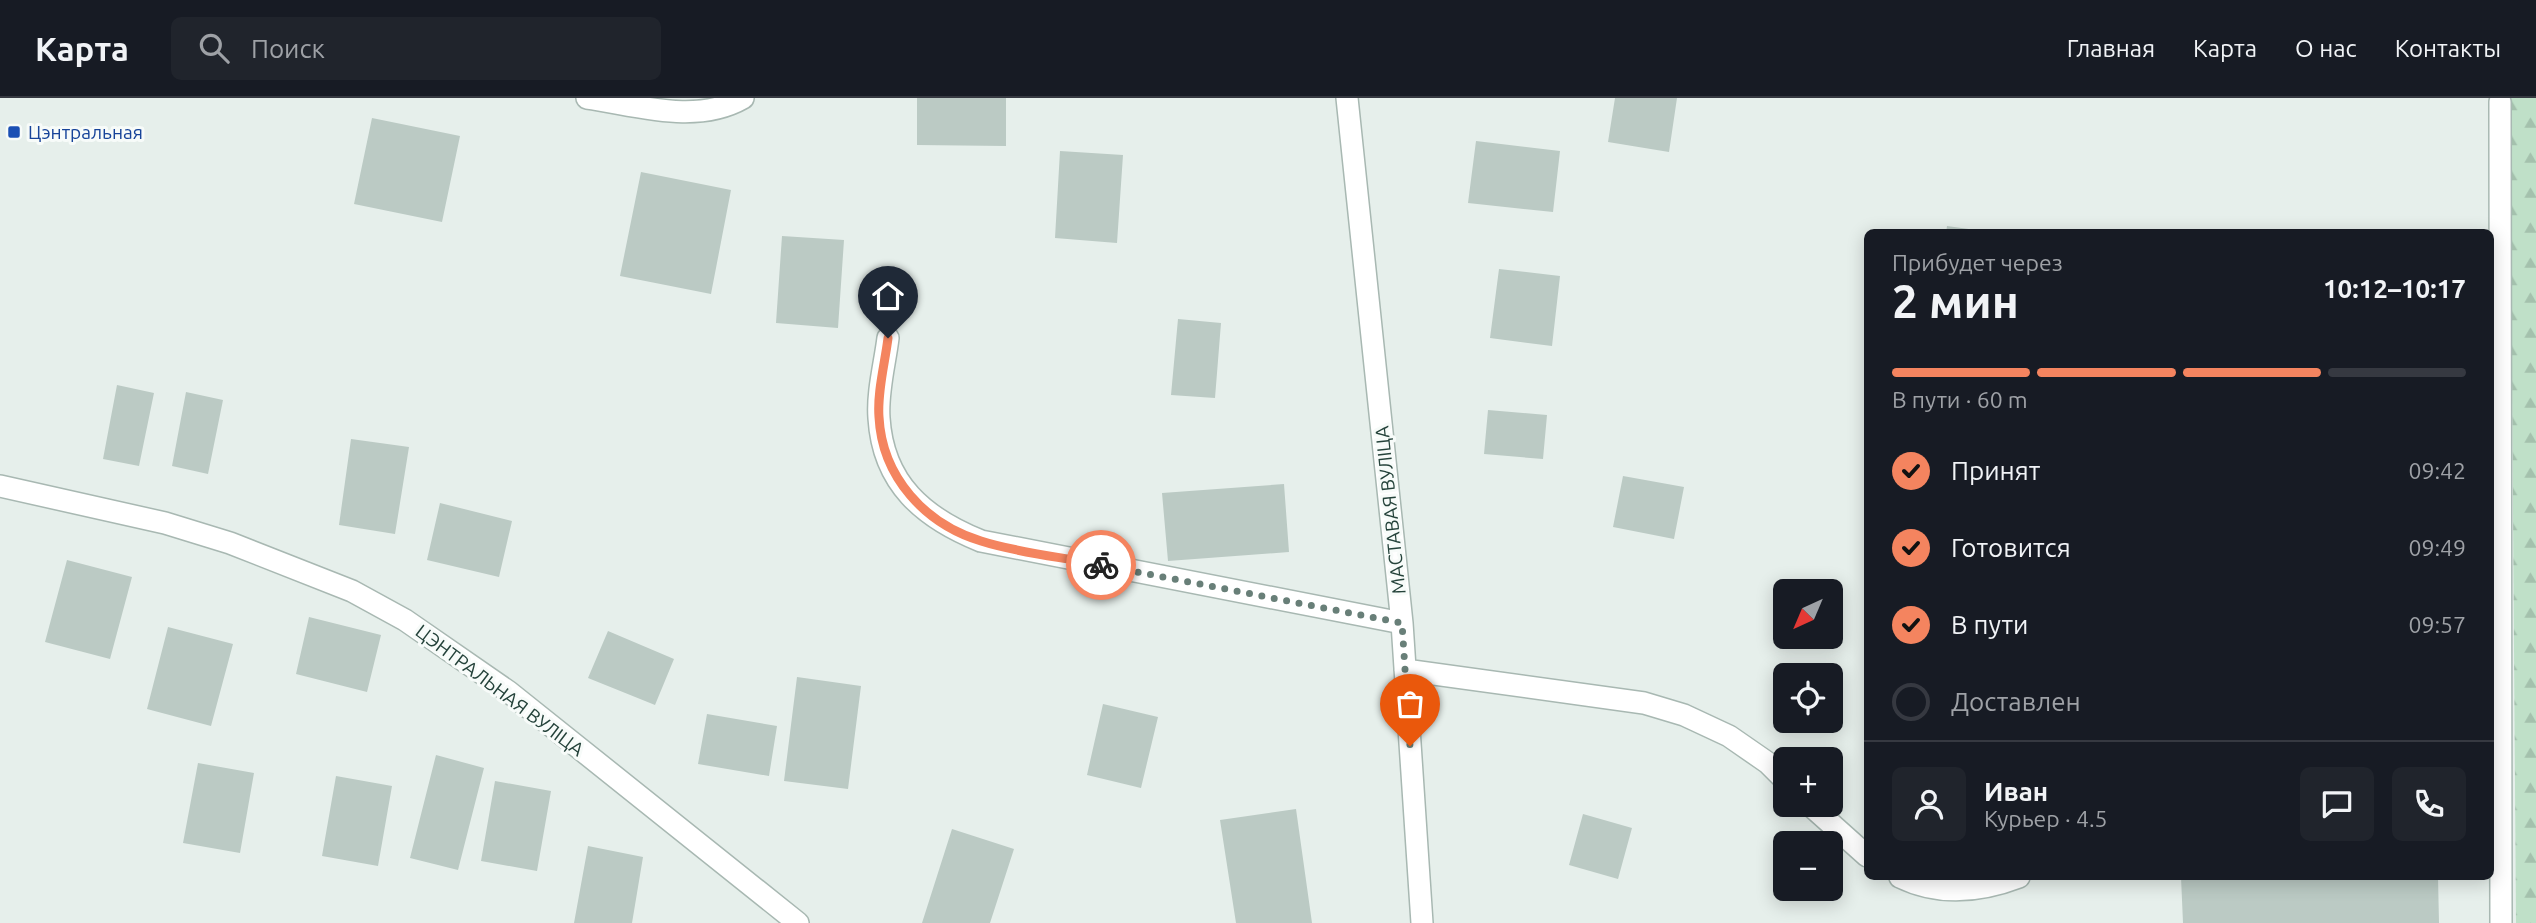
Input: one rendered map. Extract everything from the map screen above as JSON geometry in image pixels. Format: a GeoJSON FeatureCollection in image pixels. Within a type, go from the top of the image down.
{"type":"FeatureCollection","features":[{"type":"Feature","properties":{"kind":"street"},"geometry":{"type":"LineString","coordinates":[[587,98],[685,112],[708,111],[731,105],[743,98]]}},
{"type":"Feature","properties":{"kind":"street","name":"МАСТАВАЯ ВУЛІЦА"},"geometry":{"type":"LineString","coordinates":[[1348,98],[1402,623],[1422,923]]}},
{"type":"Feature","properties":{"kind":"street"},"geometry":{"type":"LineString","coordinates":[[2500,102],[2496,808],[2501,923]]}},
{"type":"Feature","properties":{"kind":"street"},"geometry":{"type":"LineString","coordinates":[[888,338],[878,415],[883,448],[898,480],[922,509],[951,529],[981,541],[1402,623]]}},
{"type":"Feature","properties":{"kind":"street","name":"ЦЭНТРАЛЬНАЯ ВУЛІЦА"},"geometry":{"type":"LineString","coordinates":[[0,486],[165,523],[230,543],[340,586],[394,614],[509,692],[798,923]]}},
{"type":"Feature","properties":{"kind":"street"},"geometry":{"type":"LineString","coordinates":[[1405,670],[1644,703],[1684,715],[1729,736],[1773,768]]}},
{"type":"Feature","properties":{"kind":"street"},"geometry":{"type":"LineString","coordinates":[[1823,817],[1864,853]]}},
{"type":"Feature","properties":{"kind":"street"},"geometry":{"type":"LineString","coordinates":[[1906,880],[1915,884],[1953,890],[1993,887],[2011,880]]}},
{"type":"Feature","properties":{"kind":"green space"},"geometry":{"type":"Polygon","coordinates":[[[2510,98],[2536,98],[2536,923],[2516,923],[2510,98]]]}},
{"type":"Feature","properties":{"kind":"building"},"geometry":{"type":"Polygon","coordinates":[[[917,98],[1006,98],[1006,146],[917,145],[917,98]]]}},
{"type":"Feature","properties":{"kind":"building"},"geometry":{"type":"Polygon","coordinates":[[[1615,98],[1677,98],[1669,152],[1608,142],[1615,98]]]}},
{"type":"Feature","properties":{"kind":"building"},"geometry":{"type":"Polygon","coordinates":[[[372,118],[460,136],[442,222],[354,204],[372,118]]]}},
{"type":"Feature","properties":{"kind":"building"},"geometry":{"type":"Polygon","coordinates":[[[1476,141],[1560,151],[1553,212],[1468,203],[1476,141]]]}},
{"type":"Feature","properties":{"kind":"building"},"geometry":{"type":"Polygon","coordinates":[[[1060,151],[1123,155],[1117,243],[1055,238],[1060,151]]]}},
{"type":"Feature","properties":{"kind":"building"},"geometry":{"type":"Polygon","coordinates":[[[641,172],[731,190],[711,294],[620,276],[641,172]]]}},
{"type":"Feature","properties":{"kind":"building"},"geometry":{"type":"Polygon","coordinates":[[[1947,226],[1969,229],[1947,229],[1947,226]]]}},
{"type":"Feature","properties":{"kind":"building"},"geometry":{"type":"Polygon","coordinates":[[[782,236],[844,240],[838,328],[776,323],[782,236]]]}},
{"type":"Feature","properties":{"kind":"building"},"geometry":{"type":"Polygon","coordinates":[[[1499,269],[1560,276],[1552,346],[1490,338],[1499,269]]]}},
{"type":"Feature","properties":{"kind":"building"},"geometry":{"type":"Polygon","coordinates":[[[1178,319],[1221,323],[1215,398],[1171,395],[1178,319]]]}},
{"type":"Feature","properties":{"kind":"building"},"geometry":{"type":"Polygon","coordinates":[[[117,385],[154,393],[139,466],[103,459],[117,385]]]}},
{"type":"Feature","properties":{"kind":"building"},"geometry":{"type":"Polygon","coordinates":[[[186,392],[223,400],[208,474],[172,466],[186,392]]]}},
{"type":"Feature","properties":{"kind":"building"},"geometry":{"type":"Polygon","coordinates":[[[1488,410],[1547,415],[1543,459],[1484,454],[1488,410]]]}},
{"type":"Feature","properties":{"kind":"building"},"geometry":{"type":"Polygon","coordinates":[[[351,439],[409,447],[395,534],[339,525],[351,439]]]}},
{"type":"Feature","properties":{"kind":"building"},"geometry":{"type":"Polygon","coordinates":[[[1623,476],[1684,487],[1674,539],[1613,527],[1623,476]]]}},
{"type":"Feature","properties":{"kind":"building"},"geometry":{"type":"Polygon","coordinates":[[[1284,484],[1289,552],[1168,561],[1162,493],[1284,484]]]}},
{"type":"Feature","properties":{"kind":"building"},"geometry":{"type":"Polygon","coordinates":[[[440,503],[512,521],[499,577],[427,560],[440,503]]]}},
{"type":"Feature","properties":{"kind":"building"},"geometry":{"type":"Polygon","coordinates":[[[67,560],[132,577],[110,659],[45,642],[67,560]]]}},
{"type":"Feature","properties":{"kind":"building"},"geometry":{"type":"Polygon","coordinates":[[[309,617],[381,635],[367,692],[296,674],[309,617]]]}},
{"type":"Feature","properties":{"kind":"building"},"geometry":{"type":"Polygon","coordinates":[[[168,627],[233,644],[211,726],[147,709],[168,627]]]}},
{"type":"Feature","properties":{"kind":"building"},"geometry":{"type":"Polygon","coordinates":[[[608,631],[674,659],[655,705],[588,678],[608,631]]]}},
{"type":"Feature","properties":{"kind":"building"},"geometry":{"type":"Polygon","coordinates":[[[797,677],[861,686],[848,789],[784,781],[797,677]]]}},
{"type":"Feature","properties":{"kind":"building"},"geometry":{"type":"Polygon","coordinates":[[[1103,704],[1158,717],[1141,788],[1087,775],[1103,704]]]}},
{"type":"Feature","properties":{"kind":"building"},"geometry":{"type":"Polygon","coordinates":[[[707,714],[777,726],[769,776],[698,764],[707,714]]]}},
{"type":"Feature","properties":{"kind":"building"},"geometry":{"type":"Polygon","coordinates":[[[436,755],[484,768],[458,870],[410,858],[436,755]]]}},
{"type":"Feature","properties":{"kind":"building"},"geometry":{"type":"Polygon","coordinates":[[[198,763],[254,773],[240,853],[183,843],[198,763]]]}},
{"type":"Feature","properties":{"kind":"building"},"geometry":{"type":"Polygon","coordinates":[[[336,776],[392,786],[378,866],[322,856],[336,776]]]}},
{"type":"Feature","properties":{"kind":"building"},"geometry":{"type":"Polygon","coordinates":[[[495,781],[551,791],[537,871],[481,861],[495,781]]]}},
{"type":"Feature","properties":{"kind":"building"},"geometry":{"type":"Polygon","coordinates":[[[1296,809],[1312,923],[1236,923],[1220,820],[1296,809]]]}},
{"type":"Feature","properties":{"kind":"building"},"geometry":{"type":"Polygon","coordinates":[[[1583,814],[1632,828],[1618,879],[1569,865],[1583,814]]]}},
{"type":"Feature","properties":{"kind":"building"},"geometry":{"type":"Polygon","coordinates":[[[952,829],[1014,849],[990,923],[922,923],[952,829]]]}},
{"type":"Feature","properties":{"kind":"building"},"geometry":{"type":"Polygon","coordinates":[[[588,846],[643,857],[632,923],[574,923],[588,846]]]}},
{"type":"Feature","properties":{"kind":"building"},"geometry":{"type":"Polygon","coordinates":[[[2181,880],[2438,880],[2439,923],[2183,923],[2181,880]]]}},
{"type":"Feature","properties":{"kind":"way so far"},"geometry":{"type":"LineString","coordinates":[[1101,565],[1402,623],[1410,746]]}},
{"type":"Feature","properties":{"kind":"place","name":"Цэнтральная"},"geometry":{"type":"Point","coordinates":[14,132]}},
{"type":"Feature","properties":{"kind":"route"},"geometry":{"type":"LineString","coordinates":[[888,338],[878,415],[883,448],[898,480],[922,509],[951,529],[981,541],[1101,565]]}}]}
